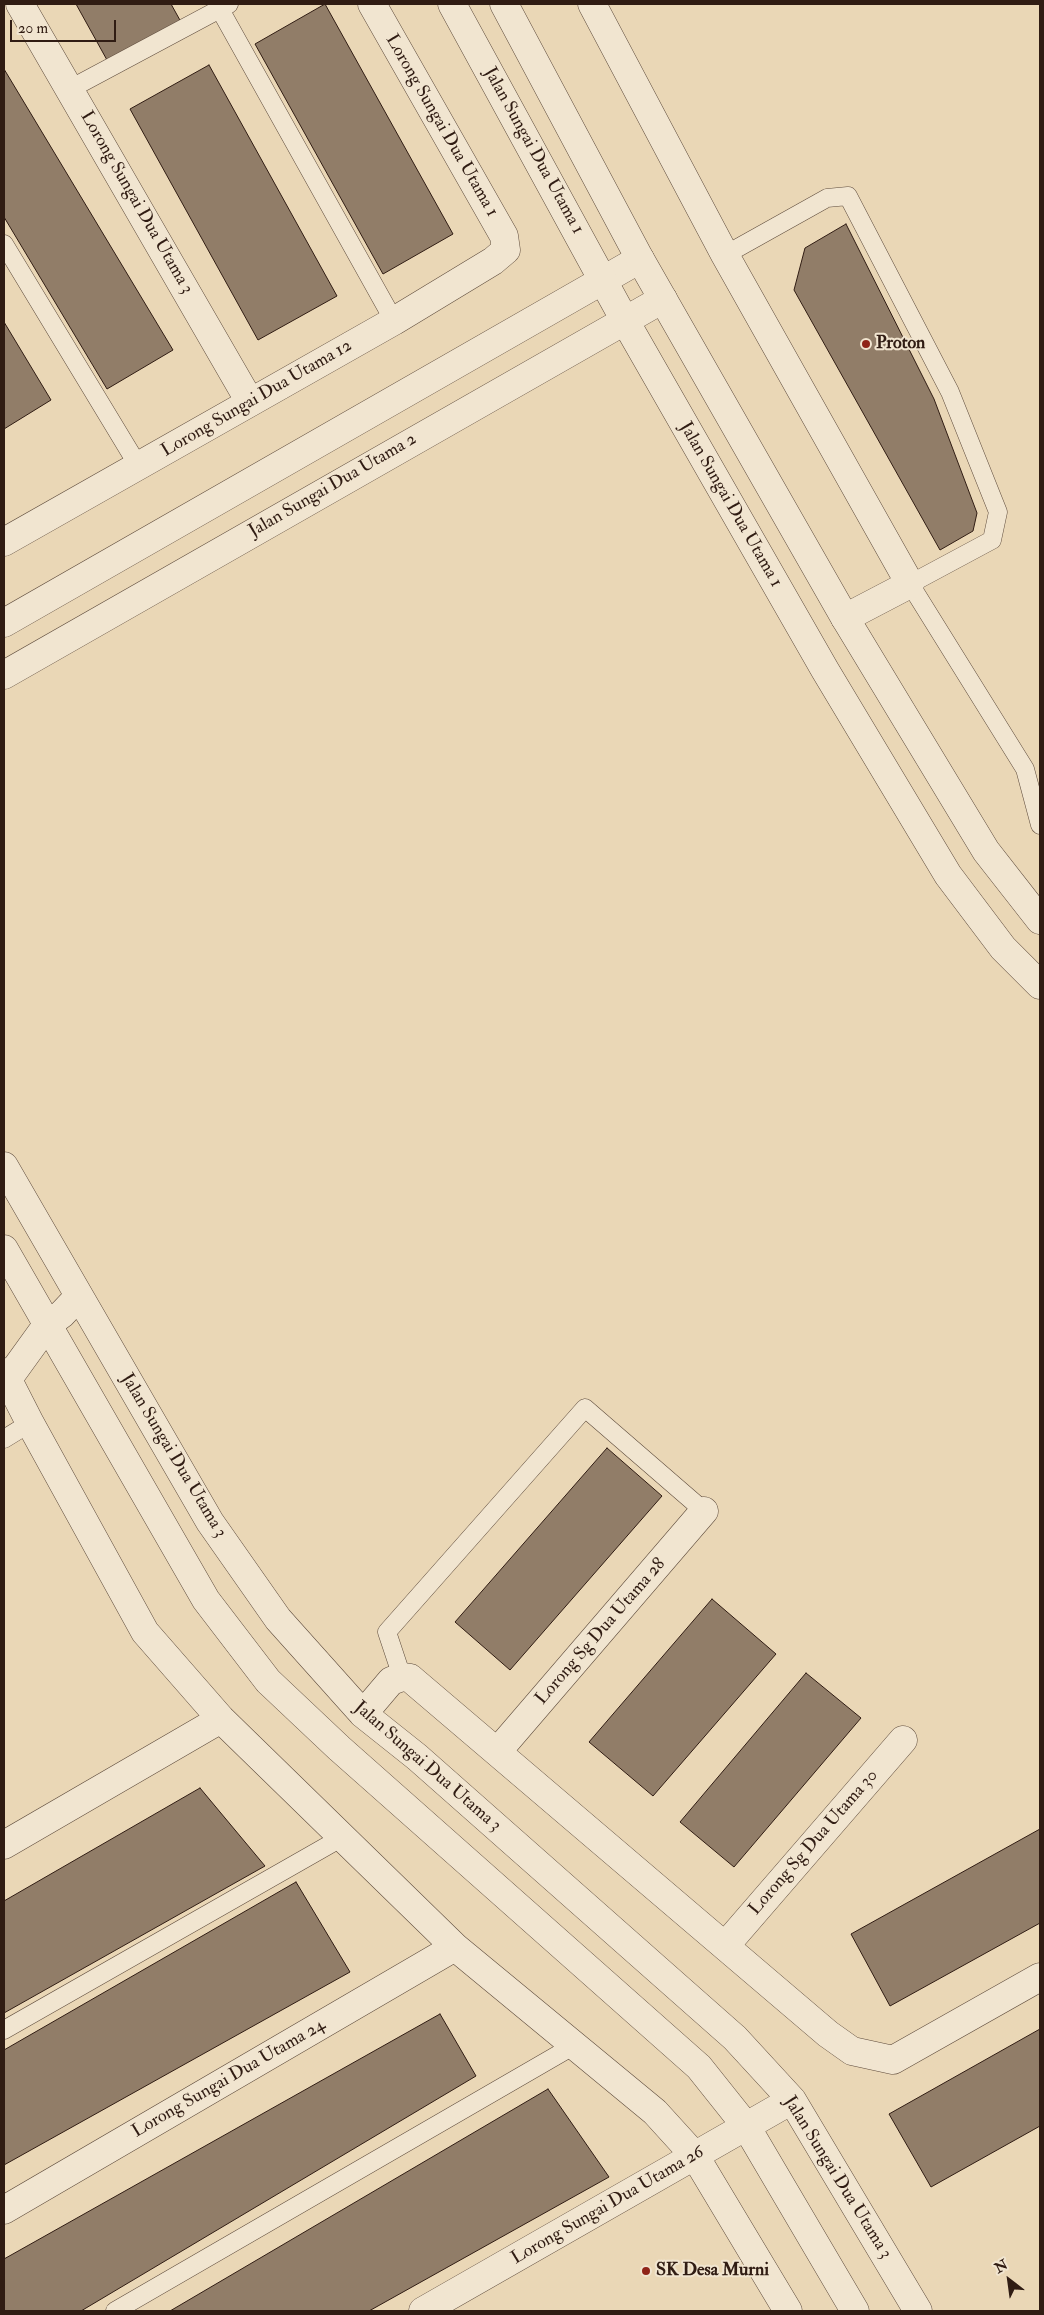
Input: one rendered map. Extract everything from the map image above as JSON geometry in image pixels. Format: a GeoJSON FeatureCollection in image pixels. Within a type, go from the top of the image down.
{"type":"FeatureCollection","features":[{"type":"Feature","properties":{"kind":"street","name":"Lorong Sungai Dua Utama 3"},"geometry":{"type":"LineString","coordinates":[[20,4],[250,402]]}},
{"type":"Feature","properties":{"kind":"street","name":"Lorong Sungai Dua Utama 1"},"geometry":{"type":"LineString","coordinates":[[372,4],[504,236],[506,250]]}},
{"type":"Feature","properties":{"kind":"street","name":"Jalan Sungai Dua Utama 1"},"geometry":{"type":"LineString","coordinates":[[452,4],[624,319],[790,611],[948,875],[1003,948],[1040,984]]}},
{"type":"Feature","properties":{"kind":"street"},"geometry":{"type":"LineString","coordinates":[[504,4],[640,259],[845,618],[986,851],[1040,920]]}},
{"type":"Feature","properties":{"kind":"street"},"geometry":{"type":"LineString","coordinates":[[592,4],[725,255],[910,584],[845,618]]}},
{"type":"Feature","properties":{"kind":"street","name":"Lorong Sungai Dua Utama 12"},"geometry":{"type":"LineString","coordinates":[[4,542],[394,321],[493,261],[506,250]]}},
{"type":"Feature","properties":{"kind":"street"},"geometry":{"type":"LineString","coordinates":[[4,623],[640,259]]}},
{"type":"Feature","properties":{"kind":"street","name":"Jalan Sungai Dua Utama 2"},"geometry":{"type":"LineString","coordinates":[[4,675],[624,319],[663,299]]}},
{"type":"Feature","properties":{"kind":"street","name":"Jalan Sungai Dua Utama 3"},"geometry":{"type":"LineString","coordinates":[[4,1166],[210,1522],[278,1619],[363,1714],[418,1757],[735,2038],[792,2100],[918,2311]]}},
{"type":"Feature","properties":{"kind":"street"},"geometry":{"type":"LineString","coordinates":[[4,1248],[206,1600],[268,1681],[339,1748],[699,2067],[746,2126],[855,2311]]}},
{"type":"Feature","properties":{"kind":"street"},"geometry":{"type":"LineString","coordinates":[[79,1296],[62,1314],[47,1325],[6,1375],[30,1423],[145,1632],[221,1719],[455,1947],[572,2046],[655,2112],[695,2156],[788,2311]]}},
{"type":"Feature","properties":{"kind":"street","name":"Lorong Sg Dua Utama 28"},"geometry":{"type":"LineString","coordinates":[[497,1752],[704,1511]]}},
{"type":"Feature","properties":{"kind":"street"},"geometry":{"type":"LineString","coordinates":[[363,1714],[391,1682],[402,1677],[410,1678],[828,2034],[852,2051],[893,2060],[1040,1977]]}},
{"type":"Feature","properties":{"kind":"street"},"geometry":{"type":"LineString","coordinates":[[4,1845],[221,1719]]}},
{"type":"Feature","properties":{"kind":"street","name":"Lorong Sg Dua Utama 30"},"geometry":{"type":"LineString","coordinates":[[725,1946],[903,1740]]}},
{"type":"Feature","properties":{"kind":"street","name":"Lorong Sungai Dua Utama 24"},"geometry":{"type":"LineString","coordinates":[[4,2210],[455,1947]]}},
{"type":"Feature","properties":{"kind":"street","name":"Lorong Sungai Dua Utama 26"},"geometry":{"type":"LineString","coordinates":[[423,2311],[792,2100]]}},
{"type":"Feature","properties":{"kind":"lane"},"geometry":{"type":"LineString","coordinates":[[70,89],[222,5],[394,321]]}},
{"type":"Feature","properties":{"kind":"lane"},"geometry":{"type":"LineString","coordinates":[[725,255],[827,198],[848,196],[950,392],[998,512],[992,540],[910,584],[1025,769],[1040,825]]}},
{"type":"Feature","properties":{"kind":"lane"},"geometry":{"type":"LineString","coordinates":[[4,244],[138,467]]}},
{"type":"Feature","properties":{"kind":"lane"},"geometry":{"type":"LineString","coordinates":[[402,1677],[387,1632],[585,1408],[704,1511]]}},
{"type":"Feature","properties":{"kind":"lane"},"geometry":{"type":"LineString","coordinates":[[4,1439],[30,1423]]}},
{"type":"Feature","properties":{"kind":"lane"},"geometry":{"type":"LineString","coordinates":[[4,2030],[341,1838]]}},
{"type":"Feature","properties":{"kind":"lane"},"geometry":{"type":"LineString","coordinates":[[115,2311],[572,2046]]}},
{"type":"Feature","properties":{"kind":"building"},"geometry":{"type":"Polygon","coordinates":[[[76,4],[171,4],[181,22],[107,60],[76,4]]]}},
{"type":"Feature","properties":{"kind":"building"},"geometry":{"type":"Polygon","coordinates":[[[325,4],[453,234],[383,274],[255,44],[325,4]]]}},
{"type":"Feature","properties":{"kind":"building"},"geometry":{"type":"Polygon","coordinates":[[[209,65],[337,296],[258,340],[130,109],[209,65]]]}},
{"type":"Feature","properties":{"kind":"building"},"geometry":{"type":"Polygon","coordinates":[[[4,69],[173,350],[107,389],[4,217],[4,69]]]}},
{"type":"Feature","properties":{"kind":"building","name":"Proton"},"geometry":{"type":"Polygon","coordinates":[[[846,224],[934,399],[977,513],[973,531],[940,550],[794,290],[805,248],[846,224]]]}},
{"type":"Feature","properties":{"kind":"building"},"geometry":{"type":"Polygon","coordinates":[[[4,322],[51,400],[4,429],[4,322]]]}},
{"type":"Feature","properties":{"kind":"building"},"geometry":{"type":"Polygon","coordinates":[[[607,1448],[662,1496],[510,1670],[455,1622],[607,1448]]]}},
{"type":"Feature","properties":{"kind":"building"},"geometry":{"type":"Polygon","coordinates":[[[712,1599],[776,1654],[653,1796],[589,1742],[712,1599]]]}},
{"type":"Feature","properties":{"kind":"building"},"geometry":{"type":"Polygon","coordinates":[[[806,1673],[861,1718],[734,1867],[680,1822],[806,1673]]]}},
{"type":"Feature","properties":{"kind":"building"},"geometry":{"type":"Polygon","coordinates":[[[200,1788],[265,1866],[4,2013],[4,1901],[200,1788]]]}},
{"type":"Feature","properties":{"kind":"building"},"geometry":{"type":"Polygon","coordinates":[[[1040,1829],[1040,1923],[890,2006],[851,1934],[1040,1829]]]}},
{"type":"Feature","properties":{"kind":"building"},"geometry":{"type":"Polygon","coordinates":[[[296,1882],[350,1972],[4,2165],[4,2050],[296,1882]]]}},
{"type":"Feature","properties":{"kind":"building"},"geometry":{"type":"Polygon","coordinates":[[[440,2014],[476,2076],[81,2311],[4,2311],[4,2259],[440,2014]]]}},
{"type":"Feature","properties":{"kind":"building"},"geometry":{"type":"Polygon","coordinates":[[[1040,2029],[1040,2126],[931,2187],[889,2114],[1040,2029]]]}},
{"type":"Feature","properties":{"kind":"building"},"geometry":{"type":"Polygon","coordinates":[[[548,2089],[609,2177],[369,2311],[170,2311],[548,2089]]]}},
{"type":"Feature","properties":{"kind":"place","name":"Proton"},"geometry":{"type":"Point","coordinates":[866,344]}},
{"type":"Feature","properties":{"kind":"place","name":"SK Desa Murni"},"geometry":{"type":"Point","coordinates":[646,2271]}}]}
